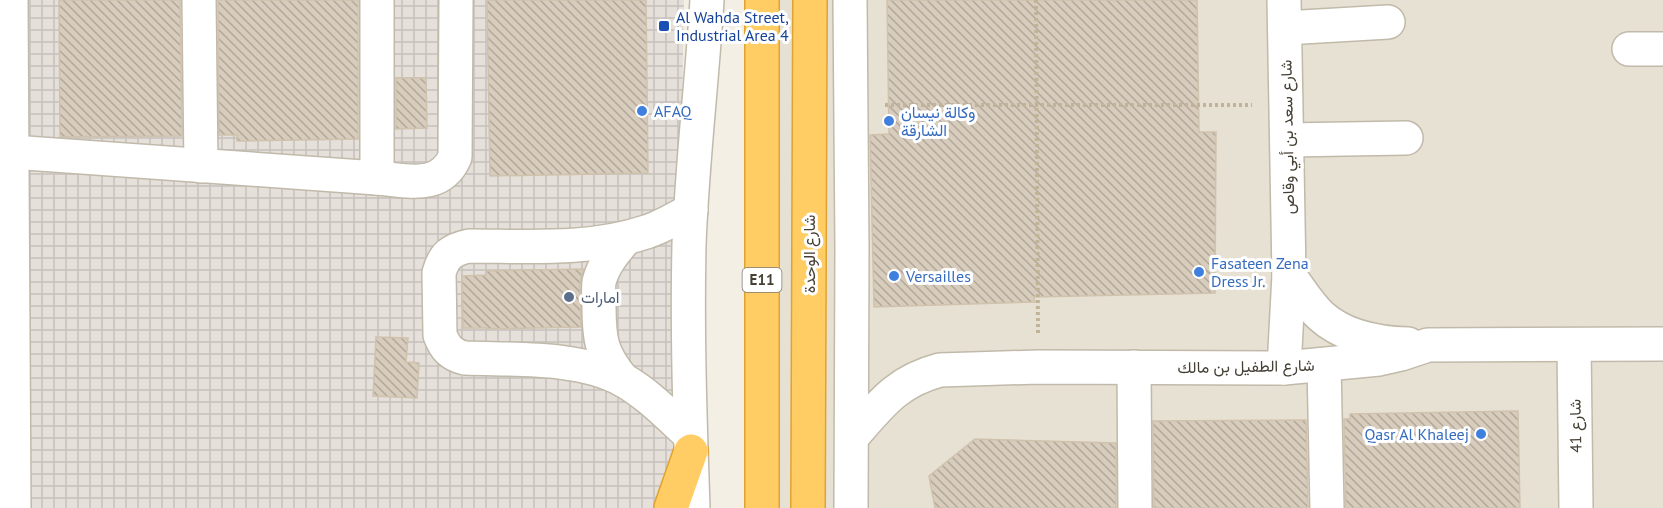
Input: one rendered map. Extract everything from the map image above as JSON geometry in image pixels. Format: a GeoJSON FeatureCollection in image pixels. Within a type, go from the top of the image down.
{"type":"FeatureCollection","features":[{"type":"Feature","properties":{"kind":"highway","name":"E11"},"geometry":{"type":"LineString","coordinates":[[762,0],[762,508]]}},
{"type":"Feature","properties":{"kind":"highway","name":"شارع الوحدة"},"geometry":{"type":"LineString","coordinates":[[808,508],[810,0]]}},
{"type":"Feature","properties":{"kind":"highway"},"geometry":{"type":"LineString","coordinates":[[671,508],[691,443]]}},
{"type":"Feature","properties":{"kind":"street"},"geometry":{"type":"LineString","coordinates":[[11,0],[12,152],[6,210],[14,508]]}},
{"type":"Feature","properties":{"kind":"street"},"geometry":{"type":"LineString","coordinates":[[199,0],[201,166]]}},
{"type":"Feature","properties":{"kind":"street"},"geometry":{"type":"LineString","coordinates":[[377,0],[377,178]]}},
{"type":"Feature","properties":{"kind":"street"},"geometry":{"type":"LineString","coordinates":[[12,152],[377,178],[424,181],[435,179],[451,166],[455,157],[456,0]]}},
{"type":"Feature","properties":{"kind":"street"},"geometry":{"type":"LineString","coordinates":[[693,508],[689,244],[707,0]]}},
{"type":"Feature","properties":{"kind":"street"},"geometry":{"type":"LineString","coordinates":[[850,0],[851,508]]}},
{"type":"Feature","properties":{"kind":"street"},"geometry":{"type":"LineString","coordinates":[[1284,14],[1388,22]]}},
{"type":"Feature","properties":{"kind":"street","name":"شارع سعد بن أبي وقاص"},"geometry":{"type":"LineString","coordinates":[[1284,14],[1289,275],[1284,368]]}},
{"type":"Feature","properties":{"kind":"street"},"geometry":{"type":"LineString","coordinates":[[1629,48],[1663,49]]}},
{"type":"Feature","properties":{"kind":"street"},"geometry":{"type":"LineString","coordinates":[[1287,140],[1406,138]]}},
{"type":"Feature","properties":{"kind":"street"},"geometry":{"type":"LineString","coordinates":[[691,443],[642,393],[603,370],[565,362],[456,356],[443,344],[440,334],[439,273],[447,255],[469,246],[580,246],[603,243],[649,231],[692,210]]}},
{"type":"Feature","properties":{"kind":"street"},"geometry":{"type":"LineString","coordinates":[[623,380],[611,367],[603,351],[599,333],[599,283],[614,252],[626,238]]}},
{"type":"Feature","properties":{"kind":"street"},"geometry":{"type":"LineString","coordinates":[[1289,275],[1319,314],[1340,329],[1353,335],[1385,343],[1428,345]]}},
{"type":"Feature","properties":{"kind":"street","name":"شارع الطفيل بن مالك"},"geometry":{"type":"LineString","coordinates":[[852,437],[885,399],[897,389],[925,374],[940,370],[1038,367],[1284,368],[1379,359],[1428,345],[1663,344]]}},
{"type":"Feature","properties":{"kind":"street","name":"شارع 41"},"geometry":{"type":"LineString","coordinates":[[1574,345],[1576,508]]}},
{"type":"Feature","properties":{"kind":"street"},"geometry":{"type":"LineString","coordinates":[[1324,364],[1327,508]]}},
{"type":"Feature","properties":{"kind":"street"},"geometry":{"type":"LineString","coordinates":[[1134,367],[1135,508]]}},
{"type":"Feature","properties":{"kind":"path"},"geometry":{"type":"LineString","coordinates":[[1036,0],[1038,367]]}},
{"type":"Feature","properties":{"kind":"path"},"geometry":{"type":"LineString","coordinates":[[851,105],[1286,105]]}},
{"type":"Feature","properties":{"kind":"shaded area"},"geometry":{"type":"Polygon","coordinates":[[[0,0],[684,0],[675,508],[0,508],[0,0]]]}},
{"type":"Feature","properties":{"kind":"shaded area"},"geometry":{"type":"Polygon","coordinates":[[[767,0],[1663,0],[1663,508],[768,508],[767,0]]]}},
{"type":"Feature","properties":{"kind":"building"},"geometry":{"type":"Polygon","coordinates":[[[59,0],[180,0],[182,136],[60,137],[59,0]]]}},
{"type":"Feature","properties":{"kind":"building"},"geometry":{"type":"Polygon","coordinates":[[[218,0],[358,0],[358,139],[237,141],[237,135],[219,135],[218,0]]]}},
{"type":"Feature","properties":{"kind":"building"},"geometry":{"type":"Polygon","coordinates":[[[487,0],[646,0],[648,173],[490,176],[487,0]]]}},
{"type":"Feature","properties":{"kind":"building"},"geometry":{"type":"Polygon","coordinates":[[[887,0],[1197,0],[1199,132],[1216,132],[1215,293],[1034,297],[1035,302],[874,307],[870,135],[889,134],[887,0]]]}},
{"type":"Feature","properties":{"kind":"building"},"geometry":{"type":"Polygon","coordinates":[[[396,78],[426,78],[427,128],[396,129],[396,78]]]}},
{"type":"Feature","properties":{"kind":"building"},"geometry":{"type":"Polygon","coordinates":[[[583,269],[580,284],[581,327],[463,328],[462,276],[486,275],[486,271],[583,269]]]}},
{"type":"Feature","properties":{"kind":"building"},"geometry":{"type":"Polygon","coordinates":[[[376,337],[408,338],[406,362],[419,363],[417,398],[373,396],[376,337]]]}},
{"type":"Feature","properties":{"kind":"building"},"geometry":{"type":"Polygon","coordinates":[[[1518,411],[1520,508],[1346,508],[1344,419],[1350,419],[1350,414],[1518,411]]]}},
{"type":"Feature","properties":{"kind":"building"},"geometry":{"type":"Polygon","coordinates":[[[1306,420],[1308,508],[1154,508],[1153,421],[1306,420]]]}},
{"type":"Feature","properties":{"kind":"building"},"geometry":{"type":"Polygon","coordinates":[[[975,439],[1116,443],[1116,508],[935,508],[929,476],[975,439]]]}},
{"type":"Feature","properties":{"kind":"place","name":"Al Wahda Street, Industrial Area 4"},"geometry":{"type":"Point","coordinates":[664,26]}},
{"type":"Feature","properties":{"kind":"place","name":"AFAQ"},"geometry":{"type":"Point","coordinates":[642,111]}},
{"type":"Feature","properties":{"kind":"place","name":"وكالة نيسان الشارقة"},"geometry":{"type":"Point","coordinates":[889,121]}},
{"type":"Feature","properties":{"kind":"place","name":"Fasateen Zena Dress Jr."},"geometry":{"type":"Point","coordinates":[1199,272]}},
{"type":"Feature","properties":{"kind":"place","name":"Versailles"},"geometry":{"type":"Point","coordinates":[894,276]}},
{"type":"Feature","properties":{"kind":"place","name":"امارات"},"geometry":{"type":"Point","coordinates":[569,297]}},
{"type":"Feature","properties":{"kind":"place","name":"Qasr Al Khaleej"},"geometry":{"type":"Point","coordinates":[1481,434]}}]}
